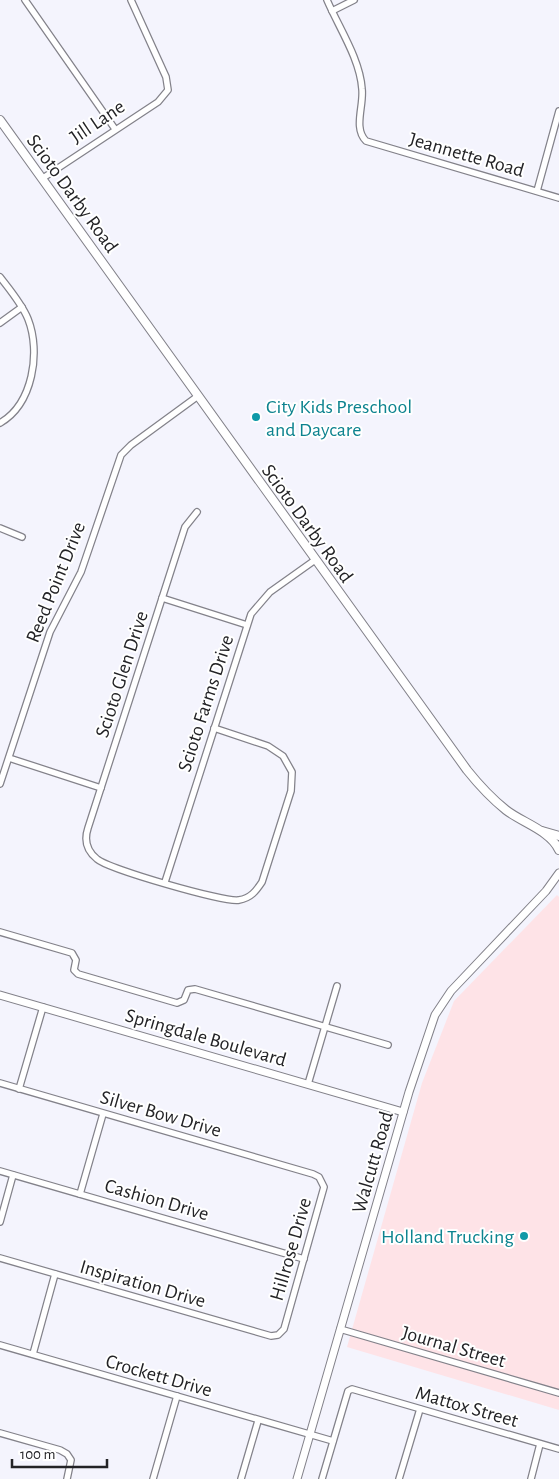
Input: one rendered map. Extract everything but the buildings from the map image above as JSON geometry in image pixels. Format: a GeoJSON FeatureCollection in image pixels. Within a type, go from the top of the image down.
{"type":"FeatureCollection","features":[{"type":"Feature","properties":{"kind":"main road","name":"Scioto Darby Road"},"geometry":{"type":"LineString","coordinates":[[0,120],[315,560],[480,786],[507,811],[551,840],[559,850]]}},
{"type":"Feature","properties":{"kind":"main road","name":"Scioto Darby Road"},"geometry":{"type":"LineString","coordinates":[[538,830],[559,836]]}},
{"type":"Feature","properties":{"kind":"street"},"geometry":{"type":"LineString","coordinates":[[24,0],[115,129]]}},
{"type":"Feature","properties":{"kind":"street","name":"Jill Lane"},"geometry":{"type":"LineString","coordinates":[[43,178],[158,102],[168,90],[166,77],[131,0]]}},
{"type":"Feature","properties":{"kind":"street"},"geometry":{"type":"LineString","coordinates":[[327,0],[332,10],[354,0]]}},
{"type":"Feature","properties":{"kind":"street","name":"Jeannette Road"},"geometry":{"type":"LineString","coordinates":[[332,10],[359,72],[362,96],[359,129],[361,136],[366,140],[559,198]]}},
{"type":"Feature","properties":{"kind":"street"},"geometry":{"type":"LineString","coordinates":[[537,191],[559,111]]}},
{"type":"Feature","properties":{"kind":"street"},"geometry":{"type":"LineString","coordinates":[[0,277],[22,308],[30,325],[34,346],[32,372],[20,405],[14,413],[0,423]]}},
{"type":"Feature","properties":{"kind":"street"},"geometry":{"type":"LineString","coordinates":[[0,323],[22,308]]}},
{"type":"Feature","properties":{"kind":"street","name":"Reed Point Drive"},"geometry":{"type":"LineString","coordinates":[[0,784],[50,632],[81,572],[121,455],[131,445],[198,396]]}},
{"type":"Feature","properties":{"kind":"street","name":"Scioto Glen Drive"},"geometry":{"type":"LineString","coordinates":[[164,882],[101,862],[89,850],[86,833],[185,527],[198,512]]}},
{"type":"Feature","properties":{"kind":"street"},"geometry":{"type":"LineString","coordinates":[[0,528],[22,537]]}},
{"type":"Feature","properties":{"kind":"street","name":"Scioto Farms Drive"},"geometry":{"type":"LineString","coordinates":[[164,882],[251,614],[270,592],[315,560]]}},
{"type":"Feature","properties":{"kind":"street"},"geometry":{"type":"LineString","coordinates":[[162,598],[247,625]]}},
{"type":"Feature","properties":{"kind":"street"},"geometry":{"type":"LineString","coordinates":[[164,882],[226,900],[248,898],[262,882],[291,791],[292,772],[283,756],[268,746],[214,728]]}},
{"type":"Feature","properties":{"kind":"street"},"geometry":{"type":"LineString","coordinates":[[9,758],[101,788]]}},
{"type":"Feature","properties":{"kind":"street","name":"Walcutt Road"},"geometry":{"type":"LineString","coordinates":[[297,1479],[403,1112],[435,1015],[443,1002],[546,891],[559,874]]}},
{"type":"Feature","properties":{"kind":"street","name":"Walcutt Road"},"geometry":{"type":"LineString","coordinates":[[546,891],[559,882]]}},
{"type":"Feature","properties":{"kind":"street"},"geometry":{"type":"LineString","coordinates":[[0,932],[72,953],[76,960],[75,972],[86,977],[177,1003],[184,1000],[188,990],[195,989],[388,1045]]}},
{"type":"Feature","properties":{"kind":"street"},"geometry":{"type":"LineString","coordinates":[[308,1084],[337,986]]}},
{"type":"Feature","properties":{"kind":"street","name":"Springdale Boulevard"},"geometry":{"type":"LineString","coordinates":[[0,995],[403,1112]]}},
{"type":"Feature","properties":{"kind":"street"},"geometry":{"type":"LineString","coordinates":[[19,1089],[43,1007]]}},
{"type":"Feature","properties":{"kind":"street","name":"Silver Bow Drive"},"geometry":{"type":"LineString","coordinates":[[0,1084],[313,1174]]}},
{"type":"Feature","properties":{"kind":"street"},"geometry":{"type":"LineString","coordinates":[[80,1194],[103,1114]]}},
{"type":"Feature","properties":{"kind":"street","name":"Cashion Drive"},"geometry":{"type":"LineString","coordinates":[[0,1171],[304,1259]]}},
{"type":"Feature","properties":{"kind":"street","name":"Hillrose Drive"},"geometry":{"type":"LineString","coordinates":[[278,1335],[284,1329],[324,1193],[322,1182],[313,1174]]}},
{"type":"Feature","properties":{"kind":"street"},"geometry":{"type":"LineString","coordinates":[[0,1222],[13,1175]]}},
{"type":"Feature","properties":{"kind":"street","name":"Inspiration Drive"},"geometry":{"type":"LineString","coordinates":[[0,1258],[261,1334],[278,1335]]}},
{"type":"Feature","properties":{"kind":"street"},"geometry":{"type":"LineString","coordinates":[[32,1354],[55,1274]]}},
{"type":"Feature","properties":{"kind":"street","name":"Journal Street"},"geometry":{"type":"LineString","coordinates":[[340,1329],[559,1393]]}},
{"type":"Feature","properties":{"kind":"street","name":"Crockett Drive"},"geometry":{"type":"LineString","coordinates":[[0,1345],[332,1442]]}},
{"type":"Feature","properties":{"kind":"street","name":"Mattox Street"},"geometry":{"type":"LineString","coordinates":[[332,1442],[348,1391],[352,1389],[559,1449]]}},
{"type":"Feature","properties":{"kind":"street"},"geometry":{"type":"LineString","coordinates":[[153,1479],[176,1396]]}},
{"type":"Feature","properties":{"kind":"street"},"geometry":{"type":"LineString","coordinates":[[407,1479],[399,1478],[420,1409]]}},
{"type":"Feature","properties":{"kind":"street"},"geometry":{"type":"LineString","coordinates":[[241,1479],[258,1421]]}},
{"type":"Feature","properties":{"kind":"street"},"geometry":{"type":"LineString","coordinates":[[0,1433],[60,1450],[67,1454],[70,1460],[67,1479]]}},
{"type":"Feature","properties":{"kind":"street"},"geometry":{"type":"LineString","coordinates":[[322,1479],[332,1442]]}},
{"type":"Feature","properties":{"kind":"street"},"geometry":{"type":"LineString","coordinates":[[531,1479],[540,1444]]}},
{"type":"Feature","properties":{"kind":"shaded area"},"geometry":{"type":"Polygon","coordinates":[[[557,895],[559,897],[559,1410],[347,1347],[422,1083],[454,1001],[557,895]]]}},
{"type":"Feature","properties":{"kind":"place","name":"City Kids Preschool and Daycare"},"geometry":{"type":"Point","coordinates":[256,417]}},
{"type":"Feature","properties":{"kind":"place","name":"Holland Trucking"},"geometry":{"type":"Point","coordinates":[524,1236]}}]}
